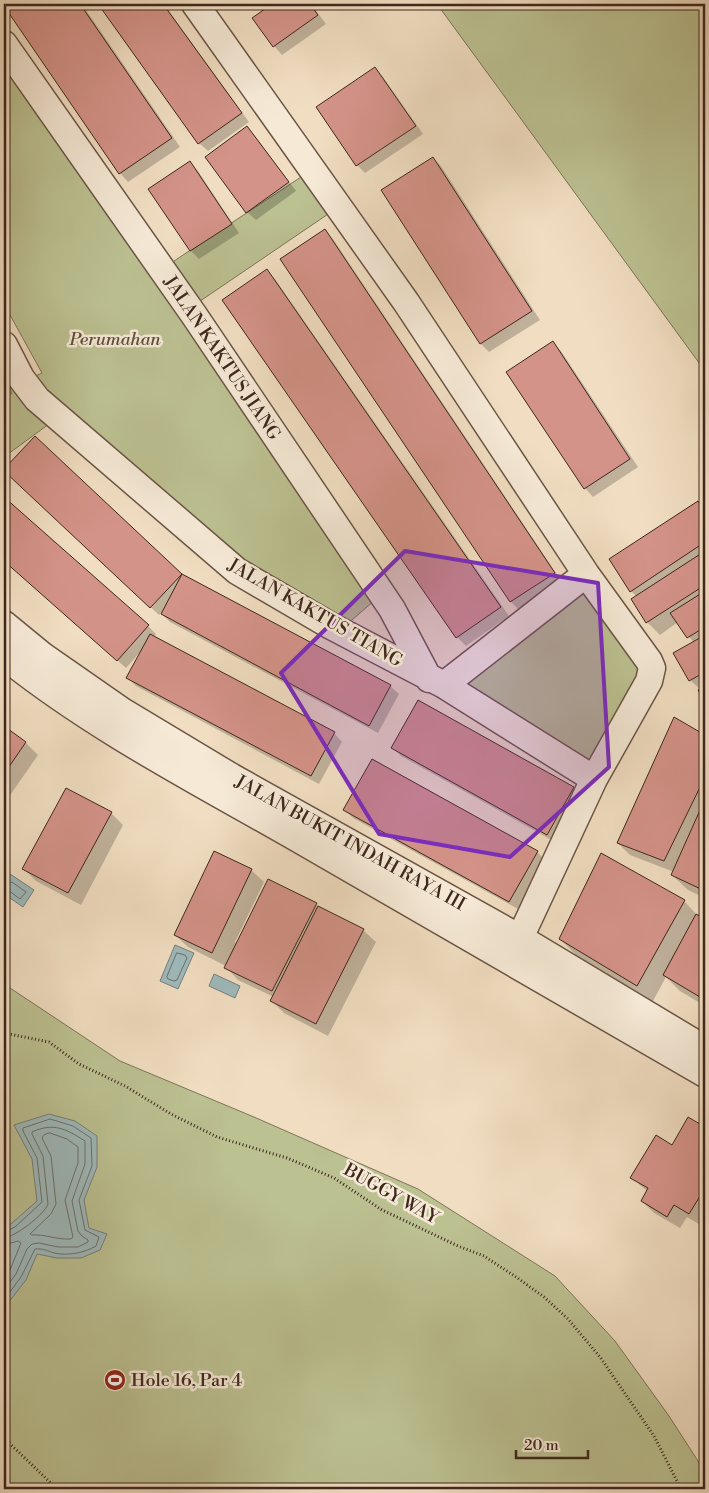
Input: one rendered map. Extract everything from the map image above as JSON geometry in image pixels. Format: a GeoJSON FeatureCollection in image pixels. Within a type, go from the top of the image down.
{"type":"FeatureCollection","features":[{"type":"Feature","properties":{"kind":"street"},"geometry":{"type":"LineString","coordinates":[[195,4],[406,302],[586,574],[649,661],[652,668],[649,681],[594,779],[514,948],[705,1074]]}},
{"type":"Feature","properties":{"kind":"street","name":"JALAN KAKTUS JIANG"},"geometry":{"type":"LineString","coordinates":[[4,44],[194,315],[387,601],[436,682]]}},
{"type":"Feature","properties":{"kind":"street","name":"JALAN KAKTUS TIANG"},"geometry":{"type":"LineString","coordinates":[[4,345],[21,378],[37,400],[237,571],[316,617],[436,682],[594,779]]}},
{"type":"Feature","properties":{"kind":"street"},"geometry":{"type":"LineString","coordinates":[[436,682],[586,574]]}},
{"type":"Feature","properties":{"kind":"street","name":"JALAN BUKIT INDAH RAYA III"},"geometry":{"type":"LineString","coordinates":[[4,624],[116,721],[232,777],[514,948],[705,1049]]}},
{"type":"Feature","properties":{"kind":"street"},"geometry":{"type":"LineString","coordinates":[[4,656],[29,676],[116,721]]}},
{"type":"Feature","properties":{"kind":"path","name":"BUGGY WAY"},"geometry":{"type":"LineString","coordinates":[[4,1033],[49,1042],[79,1064],[125,1086],[171,1114],[217,1137],[287,1158],[334,1178],[382,1210],[484,1256],[508,1272],[544,1297],[568,1319],[600,1357],[654,1436],[681,1489]]}},
{"type":"Feature","properties":{"kind":"path"},"geometry":{"type":"LineString","coordinates":[[4,1438],[57,1489]]}},
{"type":"Feature","properties":{"kind":"highlighted area"},"geometry":{"type":"Polygon","coordinates":[[[405,551],[598,583],[609,767],[510,857],[379,834],[281,673],[405,551]]]}},
{"type":"Feature","properties":{"kind":"green space"},"geometry":{"type":"Polygon","coordinates":[[[437,4],[705,4],[705,371],[437,4]]]}},
{"type":"Feature","properties":{"kind":"green space","name":"Perumahan"},"geometry":{"type":"Polygon","coordinates":[[[4,58],[156,273],[310,171],[337,208],[184,312],[382,594],[345,626],[263,578],[68,410],[4,457],[4,391],[42,373],[4,304],[4,58]]]}},
{"type":"Feature","properties":{"kind":"green space"},"geometry":{"type":"Polygon","coordinates":[[[585,578],[654,678],[599,785],[446,684],[585,578]]]}},
{"type":"Feature","properties":{"kind":"green space"},"geometry":{"type":"Polygon","coordinates":[[[4,984],[120,1061],[418,1189],[555,1276],[615,1341],[669,1416],[705,1472],[705,1489],[4,1489],[4,984]]]}},
{"type":"Feature","properties":{"kind":"water"},"geometry":{"type":"Polygon","coordinates":[[[10,874],[34,890],[23,907],[4,894],[4,882],[10,874]]]}},
{"type":"Feature","properties":{"kind":"water"},"geometry":{"type":"Polygon","coordinates":[[[175,945],[194,953],[178,989],[160,981],[175,945]]]}},
{"type":"Feature","properties":{"kind":"water"},"geometry":{"type":"Polygon","coordinates":[[[214,974],[240,986],[235,998],[209,986],[214,974]]]}},
{"type":"Feature","properties":{"kind":"water"},"geometry":{"type":"Polygon","coordinates":[[[49,1114],[75,1121],[97,1136],[97,1167],[84,1200],[89,1228],[107,1234],[100,1250],[81,1258],[57,1258],[37,1254],[26,1280],[4,1308],[4,1228],[37,1201],[32,1159],[14,1125],[49,1114]]]}},
{"type":"Feature","properties":{"kind":"building"},"geometry":{"type":"Polygon","coordinates":[[[4,4],[80,4],[172,138],[119,174],[4,4]]]}},
{"type":"Feature","properties":{"kind":"building"},"geometry":{"type":"Polygon","coordinates":[[[98,4],[163,4],[242,113],[198,144],[98,4]]]}},
{"type":"Feature","properties":{"kind":"building"},"geometry":{"type":"Polygon","coordinates":[[[272,4],[310,4],[318,15],[273,47],[252,18],[272,4]]]}},
{"type":"Feature","properties":{"kind":"building"},"geometry":{"type":"Polygon","coordinates":[[[375,67],[416,126],[356,166],[316,107],[375,67]]]}},
{"type":"Feature","properties":{"kind":"building"},"geometry":{"type":"Polygon","coordinates":[[[247,126],[289,182],[246,213],[205,157],[247,126]]]}},
{"type":"Feature","properties":{"kind":"building"},"geometry":{"type":"Polygon","coordinates":[[[433,157],[532,311],[480,344],[381,190],[433,157]]]}},
{"type":"Feature","properties":{"kind":"building"},"geometry":{"type":"Polygon","coordinates":[[[190,161],[232,224],[190,251],[148,189],[190,161]]]}},
{"type":"Feature","properties":{"kind":"building"},"geometry":{"type":"Polygon","coordinates":[[[325,229],[555,573],[510,602],[280,259],[325,229]]]}},
{"type":"Feature","properties":{"kind":"building"},"geometry":{"type":"Polygon","coordinates":[[[267,269],[501,607],[456,638],[222,300],[267,269]]]}},
{"type":"Feature","properties":{"kind":"building"},"geometry":{"type":"Polygon","coordinates":[[[553,341],[630,459],[584,489],[506,372],[553,341]]]}},
{"type":"Feature","properties":{"kind":"building"},"geometry":{"type":"Polygon","coordinates":[[[35,436],[182,574],[150,608],[4,471],[35,436]]]}},
{"type":"Feature","properties":{"kind":"building"},"geometry":{"type":"Polygon","coordinates":[[[4,497],[149,625],[117,661],[4,561],[4,497]]]}},
{"type":"Feature","properties":{"kind":"building"},"geometry":{"type":"Polygon","coordinates":[[[698,501],[705,512],[705,542],[630,592],[609,559],[698,501]]]}},
{"type":"Feature","properties":{"kind":"building"},"geometry":{"type":"Polygon","coordinates":[[[705,551],[705,585],[646,623],[631,599],[705,551]]]}},
{"type":"Feature","properties":{"kind":"building"},"geometry":{"type":"Polygon","coordinates":[[[182,574],[391,685],[369,726],[161,614],[182,574]]]}},
{"type":"Feature","properties":{"kind":"building"},"geometry":{"type":"Polygon","coordinates":[[[705,591],[705,627],[687,638],[670,613],[705,591]]]}},
{"type":"Feature","properties":{"kind":"building"},"geometry":{"type":"Polygon","coordinates":[[[150,634],[335,732],[311,776],[126,678],[150,634]]]}},
{"type":"Feature","properties":{"kind":"building"},"geometry":{"type":"Polygon","coordinates":[[[705,635],[705,672],[689,681],[673,653],[705,635]]]}},
{"type":"Feature","properties":{"kind":"building"},"geometry":{"type":"Polygon","coordinates":[[[705,686],[705,702],[698,690],[705,686]]]}},
{"type":"Feature","properties":{"kind":"building"},"geometry":{"type":"Polygon","coordinates":[[[418,700],[574,787],[547,835],[391,748],[418,700]]]}},
{"type":"Feature","properties":{"kind":"building"},"geometry":{"type":"Polygon","coordinates":[[[674,717],[705,735],[705,777],[664,861],[617,843],[674,717]]]}},
{"type":"Feature","properties":{"kind":"building"},"geometry":{"type":"Polygon","coordinates":[[[4,726],[26,742],[4,774],[4,726]]]}},
{"type":"Feature","properties":{"kind":"building"},"geometry":{"type":"Polygon","coordinates":[[[372,759],[538,851],[509,902],[343,810],[372,759]]]}},
{"type":"Feature","properties":{"kind":"building"},"geometry":{"type":"Polygon","coordinates":[[[66,788],[112,812],[68,893],[22,869],[66,788]]]}},
{"type":"Feature","properties":{"kind":"building"},"geometry":{"type":"Polygon","coordinates":[[[705,799],[705,891],[671,875],[705,799]]]}},
{"type":"Feature","properties":{"kind":"building"},"geometry":{"type":"Polygon","coordinates":[[[214,851],[252,869],[212,953],[174,935],[214,851]]]}},
{"type":"Feature","properties":{"kind":"building"},"geometry":{"type":"Polygon","coordinates":[[[601,853],[685,900],[637,986],[559,939],[601,853]]]}},
{"type":"Feature","properties":{"kind":"building"},"geometry":{"type":"Polygon","coordinates":[[[268,879],[317,903],[272,991],[224,968],[268,879]]]}},
{"type":"Feature","properties":{"kind":"building"},"geometry":{"type":"Polygon","coordinates":[[[318,906],[364,929],[316,1024],[270,1001],[318,906]]]}},
{"type":"Feature","properties":{"kind":"building"},"geometry":{"type":"Polygon","coordinates":[[[696,914],[705,919],[705,1000],[663,975],[696,914]]]}},
{"type":"Feature","properties":{"kind":"building"},"geometry":{"type":"Polygon","coordinates":[[[688,1117],[705,1127],[705,1188],[689,1214],[674,1205],[667,1217],[641,1201],[648,1188],[630,1178],[656,1135],[672,1145],[688,1117]]]}},
{"type":"Feature","properties":{"kind":"place","name":"Hole 16, Par 4"},"geometry":{"type":"Point","coordinates":[115,1380]}}]}
